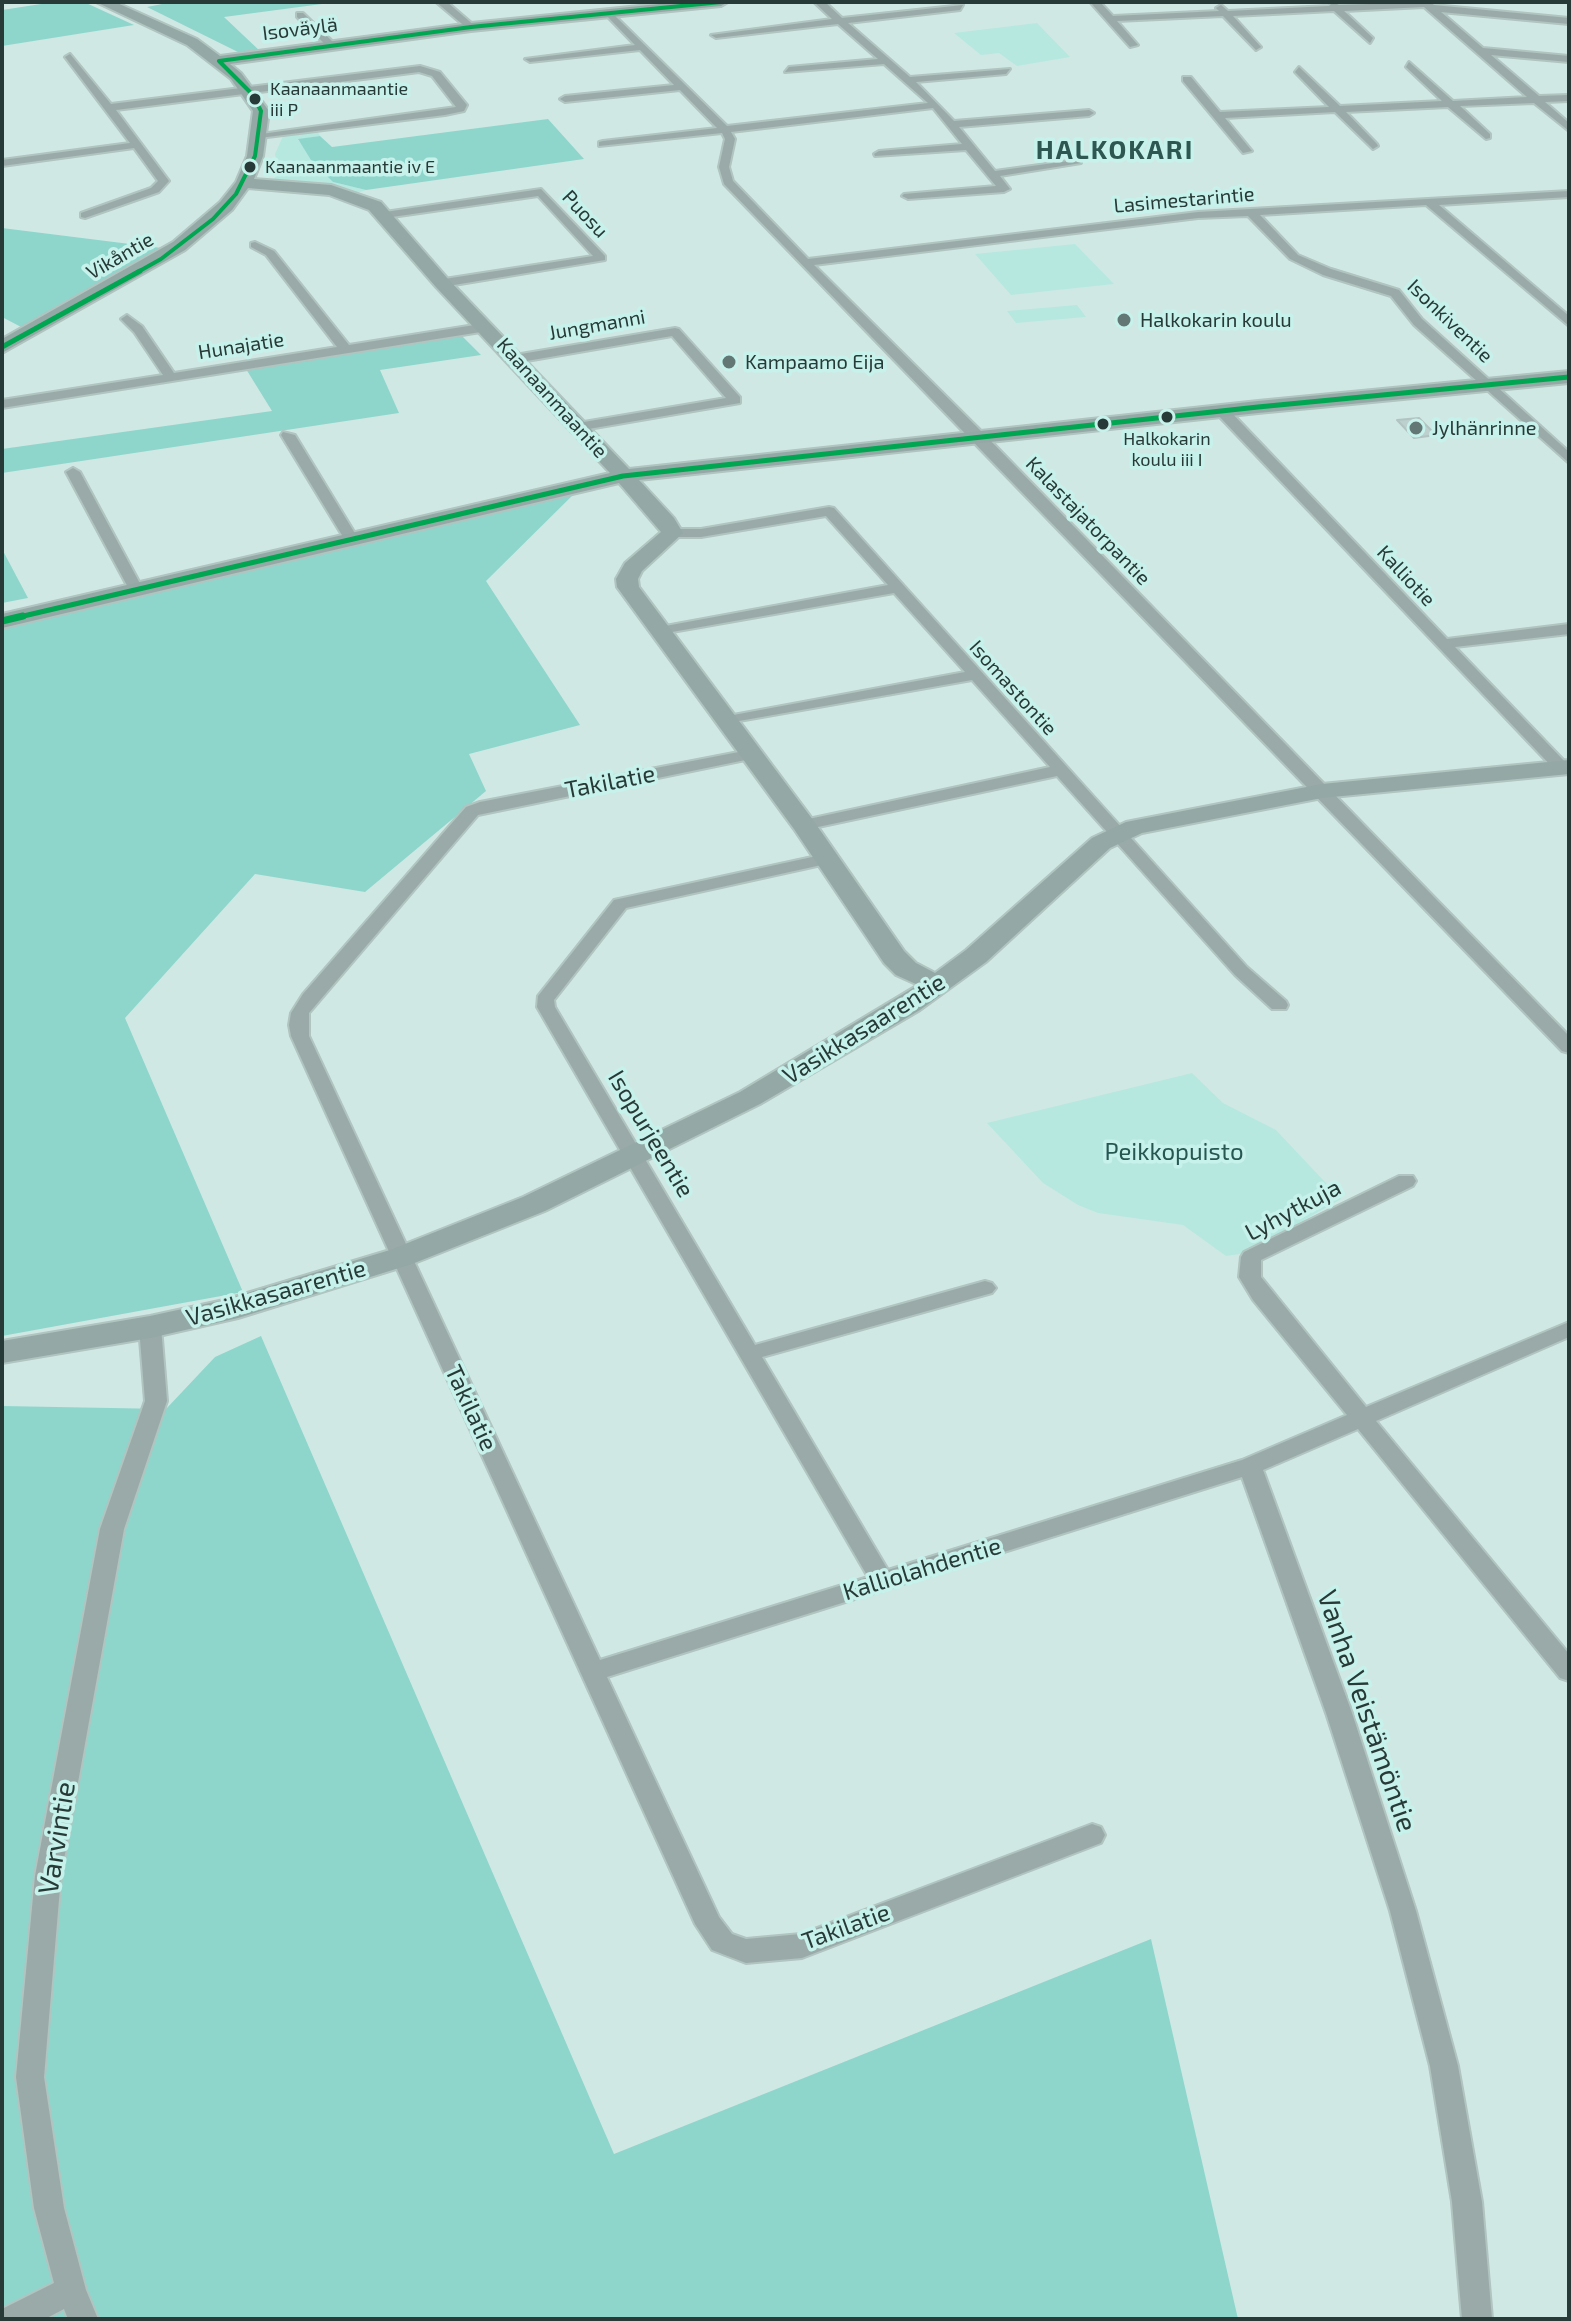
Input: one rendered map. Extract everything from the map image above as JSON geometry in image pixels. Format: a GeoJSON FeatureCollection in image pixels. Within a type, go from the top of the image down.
{"type":"FeatureCollection","features":[{"type":"Feature","properties":{"kind":"street"},"geometry":{"type":"LineString","coordinates":[[103,2],[192,42],[219,61],[249,91],[261,111],[255,156],[244,183]]}},
{"type":"Feature","properties":{"kind":"street"},"geometry":{"type":"LineString","coordinates":[[441,2],[471,27]]}},
{"type":"Feature","properties":{"kind":"street","name":"Isoväylä"},"geometry":{"type":"LineString","coordinates":[[219,61],[471,27],[721,2]]}},
{"type":"Feature","properties":{"kind":"street"},"geometry":{"type":"LineString","coordinates":[[819,2],[936,105],[1004,189],[908,196]]}},
{"type":"Feature","properties":{"kind":"street"},"geometry":{"type":"LineString","coordinates":[[1095,2],[1133,45]]}},
{"type":"Feature","properties":{"kind":"street"},"geometry":{"type":"LineString","coordinates":[[1215,2],[1256,47]]}},
{"type":"Feature","properties":{"kind":"street"},"geometry":{"type":"LineString","coordinates":[[1110,19],[1333,5],[1427,5],[1569,21]]}},
{"type":"Feature","properties":{"kind":"street"},"geometry":{"type":"LineString","coordinates":[[1333,5],[1370,40]]}},
{"type":"Feature","properties":{"kind":"street"},"geometry":{"type":"LineString","coordinates":[[1427,5],[1569,128]]}},
{"type":"Feature","properties":{"kind":"street"},"geometry":{"type":"LineString","coordinates":[[716,35],[960,7]]}},
{"type":"Feature","properties":{"kind":"street"},"geometry":{"type":"LineString","coordinates":[[609,13],[725,130]]}},
{"type":"Feature","properties":{"kind":"street"},"geometry":{"type":"LineString","coordinates":[[300,15],[331,45]]}},
{"type":"Feature","properties":{"kind":"street"},"geometry":{"type":"LineString","coordinates":[[530,59],[643,47]]}},
{"type":"Feature","properties":{"kind":"street"},"geometry":{"type":"LineString","coordinates":[[1482,51],[1569,59]]}},
{"type":"Feature","properties":{"kind":"street"},"geometry":{"type":"LineString","coordinates":[[70,57],[164,184],[146,194],[85,215]]}},
{"type":"Feature","properties":{"kind":"street"},"geometry":{"type":"LineString","coordinates":[[789,70],[888,61]]}},
{"type":"Feature","properties":{"kind":"street"},"geometry":{"type":"LineString","coordinates":[[1409,65],[1486,136]]}},
{"type":"Feature","properties":{"kind":"street"},"geometry":{"type":"LineString","coordinates":[[107,108],[426,69],[436,74],[462,105],[460,109],[445,112],[259,135]]}},
{"type":"Feature","properties":{"kind":"street"},"geometry":{"type":"LineString","coordinates":[[1299,70],[1373,146]]}},
{"type":"Feature","properties":{"kind":"street"},"geometry":{"type":"LineString","coordinates":[[911,80],[1006,71]]}},
{"type":"Feature","properties":{"kind":"street"},"geometry":{"type":"LineString","coordinates":[[1187,79],[1247,151]]}},
{"type":"Feature","properties":{"kind":"street"},"geometry":{"type":"LineString","coordinates":[[565,99],[682,87]]}},
{"type":"Feature","properties":{"kind":"street"},"geometry":{"type":"LineString","coordinates":[[1218,115],[1569,98]]}},
{"type":"Feature","properties":{"kind":"street"},"geometry":{"type":"LineString","coordinates":[[603,144],[936,105]]}},
{"type":"Feature","properties":{"kind":"street"},"geometry":{"type":"LineString","coordinates":[[954,124],[1089,113]]}},
{"type":"Feature","properties":{"kind":"street","name":"Kalastajatorpantie"},"geometry":{"type":"LineString","coordinates":[[725,130],[730,139],[724,167],[728,182],[1569,1047]]}},
{"type":"Feature","properties":{"kind":"street"},"geometry":{"type":"LineString","coordinates":[[2,163],[136,145]]}},
{"type":"Feature","properties":{"kind":"street"},"geometry":{"type":"LineString","coordinates":[[879,154],[970,146]]}},
{"type":"Feature","properties":{"kind":"street"},"geometry":{"type":"LineString","coordinates":[[993,174],[1076,163]]}},
{"type":"Feature","properties":{"kind":"street","name":"Kaanaanmaantie"},"geometry":{"type":"LineString","coordinates":[[244,183],[331,190],[364,200],[385,215],[442,283],[487,327],[667,522],[672,533]]}},
{"type":"Feature","properties":{"kind":"street","name":"Vikåntie"},"geometry":{"type":"LineString","coordinates":[[2,347],[170,253],[213,219],[244,183]]}},
{"type":"Feature","properties":{"kind":"street","name":"Puosu"},"geometry":{"type":"LineString","coordinates":[[385,215],[541,192],[601,258],[442,283]]}},
{"type":"Feature","properties":{"kind":"street","name":"Lasimestarintie"},"geometry":{"type":"LineString","coordinates":[[805,263],[1131,221],[1569,194]]}},
{"type":"Feature","properties":{"kind":"street"},"geometry":{"type":"LineString","coordinates":[[1429,202],[1569,322]]}},
{"type":"Feature","properties":{"kind":"street","name":"Isonkiventie"},"geometry":{"type":"LineString","coordinates":[[1251,212],[1294,257],[1327,272],[1395,293],[1418,322],[1569,459]]}},
{"type":"Feature","properties":{"kind":"street"},"geometry":{"type":"LineString","coordinates":[[255,245],[270,253],[346,350]]}},
{"type":"Feature","properties":{"kind":"street"},"geometry":{"type":"LineString","coordinates":[[127,319],[138,329],[171,377]]}},
{"type":"Feature","properties":{"kind":"street","name":"Hunajatie"},"geometry":{"type":"LineString","coordinates":[[2,404],[487,327]]}},
{"type":"Feature","properties":{"kind":"street","name":"Jungmanni"},"geometry":{"type":"LineString","coordinates":[[515,359],[675,332],[735,400],[577,427]]}},
{"type":"Feature","properties":{"kind":"street"},"geometry":{"type":"LineString","coordinates":[[2,621],[623,476],[1569,377]]}},
{"type":"Feature","properties":{"kind":"street","name":"Kalliotie"},"geometry":{"type":"LineString","coordinates":[[1222,411],[1443,644],[1566,768]]}},
{"type":"Feature","properties":{"kind":"street"},"geometry":{"type":"LineString","coordinates":[[288,435],[352,540]]}},
{"type":"Feature","properties":{"kind":"street"},"geometry":{"type":"LineString","coordinates":[[73,472],[137,591]]}},
{"type":"Feature","properties":{"kind":"street","name":"Isomastontie"},"geometry":{"type":"LineString","coordinates":[[672,533],[701,533],[829,511],[973,675],[1121,833],[1241,971],[1279,1005]]}},
{"type":"Feature","properties":{"kind":"street"},"geometry":{"type":"LineString","coordinates":[[672,533],[633,568],[627,579],[628,587],[728,721],[749,755],[804,825],[894,957],[906,969],[938,985]]}},
{"type":"Feature","properties":{"kind":"street"},"geometry":{"type":"LineString","coordinates":[[660,632],[897,588]]}},
{"type":"Feature","properties":{"kind":"street"},"geometry":{"type":"LineString","coordinates":[[1443,644],[1569,629]]}},
{"type":"Feature","properties":{"kind":"street"},"geometry":{"type":"LineString","coordinates":[[728,721],[973,675]]}},
{"type":"Feature","properties":{"kind":"street","name":"Takilatie"},"geometry":{"type":"LineString","coordinates":[[749,755],[472,811],[310,998],[300,1013],[300,1036],[709,1924],[722,1942],[746,1951],[802,1946],[1092,1835]]}},
{"type":"Feature","properties":{"kind":"street","name":"Vasikkasaarentie"},"geometry":{"type":"LineString","coordinates":[[2,1352],[150,1327],[227,1310],[401,1257],[534,1204],[635,1157],[844,1045],[938,985],[976,956],[1101,843],[1121,833],[1146,824],[1322,791],[1566,768]]}},
{"type":"Feature","properties":{"kind":"street"},"geometry":{"type":"LineString","coordinates":[[804,825],[1060,770]]}},
{"type":"Feature","properties":{"kind":"street","name":"Isopurjeentie"},"geometry":{"type":"LineString","coordinates":[[826,859],[620,904],[547,994],[546,1007],[883,1582]]}},
{"type":"Feature","properties":{"kind":"street","name":"Lyhytkuja"},"geometry":{"type":"LineString","coordinates":[[1363,1418],[1261,1295],[1250,1277],[1251,1257],[1406,1181]]}},
{"type":"Feature","properties":{"kind":"street"},"geometry":{"type":"LineString","coordinates":[[748,1354],[985,1288]]}},
{"type":"Feature","properties":{"kind":"street","name":"Varvintie"},"geometry":{"type":"LineString","coordinates":[[83,2319],[71,2290],[49,2208],[30,2077],[48,1876],[112,1529],[156,1401],[150,1327]]}},
{"type":"Feature","properties":{"kind":"street"},"geometry":{"type":"LineString","coordinates":[[1250,1466],[1569,1329]]}},
{"type":"Feature","properties":{"kind":"street"},"geometry":{"type":"LineString","coordinates":[[1363,1418],[1569,1671]]}},
{"type":"Feature","properties":{"kind":"street","name":"Kalliolahdentie"},"geometry":{"type":"LineString","coordinates":[[595,1671],[1250,1466]]}},
{"type":"Feature","properties":{"kind":"street","name":"Vanha Veistämöntie"},"geometry":{"type":"LineString","coordinates":[[1250,1466],[1339,1713],[1411,1939],[1444,2066],[1467,2202],[1477,2319]]}},
{"type":"Feature","properties":{"kind":"street"},"geometry":{"type":"LineString","coordinates":[[13,2319],[71,2290]]}},
{"type":"Feature","properties":{"kind":"green space"},"geometry":{"type":"Polygon","coordinates":[[[1037,23],[1070,57],[1017,66],[999,53],[981,55],[954,33],[1037,23]]]}},
{"type":"Feature","properties":{"kind":"green space"},"geometry":{"type":"Polygon","coordinates":[[[317,131],[320,136],[298,140],[333,182],[366,190],[357,193],[322,185],[273,181],[278,171],[275,154],[283,136],[317,131]]]}},
{"type":"Feature","properties":{"kind":"green space"},"geometry":{"type":"Polygon","coordinates":[[[1075,244],[1114,284],[1011,295],[975,254],[1075,244]]]}},
{"type":"Feature","properties":{"kind":"green space"},"geometry":{"type":"Polygon","coordinates":[[[1077,305],[1086,317],[1016,323],[1007,311],[1077,305]]]}},
{"type":"Feature","properties":{"kind":"green space","name":"Peikkopuisto"},"geometry":{"type":"Polygon","coordinates":[[[1192,1073],[1223,1103],[1276,1130],[1341,1199],[1247,1253],[1226,1256],[1183,1225],[1098,1213],[1078,1205],[1043,1183],[987,1123],[1192,1073]]]}},
{"type":"Feature","properties":{"kind":"shaded area"},"geometry":{"type":"Polygon","coordinates":[[[54,2],[84,2],[134,25],[2,46],[2,10],[54,2]]]}},
{"type":"Feature","properties":{"kind":"shaded area"},"geometry":{"type":"Polygon","coordinates":[[[172,2],[337,2],[224,17],[261,52],[242,54],[147,7],[172,2]]]}},
{"type":"Feature","properties":{"kind":"shaded area"},"geometry":{"type":"Polygon","coordinates":[[[548,119],[584,159],[366,190],[333,182],[311,160],[298,139],[320,136],[332,147],[548,119]]]}},
{"type":"Feature","properties":{"kind":"shaded area"},"geometry":{"type":"Polygon","coordinates":[[[2,228],[162,248],[23,328],[2,317],[2,228]]]}},
{"type":"Feature","properties":{"kind":"shaded area"},"geometry":{"type":"Polygon","coordinates":[[[460,334],[481,355],[380,370],[399,413],[2,473],[2,449],[272,411],[246,369],[460,334]]]}},
{"type":"Feature","properties":{"kind":"shaded area"},"geometry":{"type":"Polygon","coordinates":[[[578,490],[486,581],[580,725],[469,754],[486,791],[365,892],[255,874],[125,1018],[243,1292],[2,1336],[2,624],[578,490]]]}},
{"type":"Feature","properties":{"kind":"shaded area"},"geometry":{"type":"Polygon","coordinates":[[[2,549],[28,598],[2,603],[2,549]]]}},
{"type":"Feature","properties":{"kind":"shaded area"},"geometry":{"type":"Polygon","coordinates":[[[261,1336],[614,2154],[1151,1939],[1238,2319],[2,2319],[2,1406],[166,1409],[215,1357],[261,1336]]]}},
{"type":"Feature","properties":{"kind":"building","name":"Jylhänrinne"},"geometry":{"type":"Polygon","coordinates":[[[1419,418],[1436,435],[1414,438],[1397,420],[1419,418]]]}},
{"type":"Feature","properties":{"kind":"transit line"},"geometry":{"type":"LineString","coordinates":[[219,61],[471,27],[721,2]]}},
{"type":"Feature","properties":{"kind":"transit line"},"geometry":{"type":"LineString","coordinates":[[2,347],[161,259],[213,219],[236,194],[255,156],[261,111],[252,94],[219,61]]}},
{"type":"Feature","properties":{"kind":"transit line"},"geometry":{"type":"LineString","coordinates":[[2,621],[623,476],[1258,407],[1569,377]]}},
{"type":"Feature","properties":{"kind":"place","name":"Kaanaanmaantie iii P"},"geometry":{"type":"Point","coordinates":[255,99]}},
{"type":"Feature","properties":{"kind":"place","name":"Kaanaanmaantie iv E"},"geometry":{"type":"Point","coordinates":[250,167]}},
{"type":"Feature","properties":{"kind":"place","name":"Halkokarin koulu"},"geometry":{"type":"Point","coordinates":[1124,320]}},
{"type":"Feature","properties":{"kind":"place","name":"Kampaamo Eija"},"geometry":{"type":"Point","coordinates":[729,362]}},
{"type":"Feature","properties":{"kind":"place","name":"Halkokarin koulu iii I"},"geometry":{"type":"Point","coordinates":[1167,417]}},
{"type":"Feature","properties":{"kind":"place","name":"Jylhänrinne"},"geometry":{"type":"Point","coordinates":[1416,428]}},
{"type":"Feature","properties":{"kind":"district","name":"HALKOKARI"},"geometry":{"type":"Point","coordinates":[1115,150]}}]}
